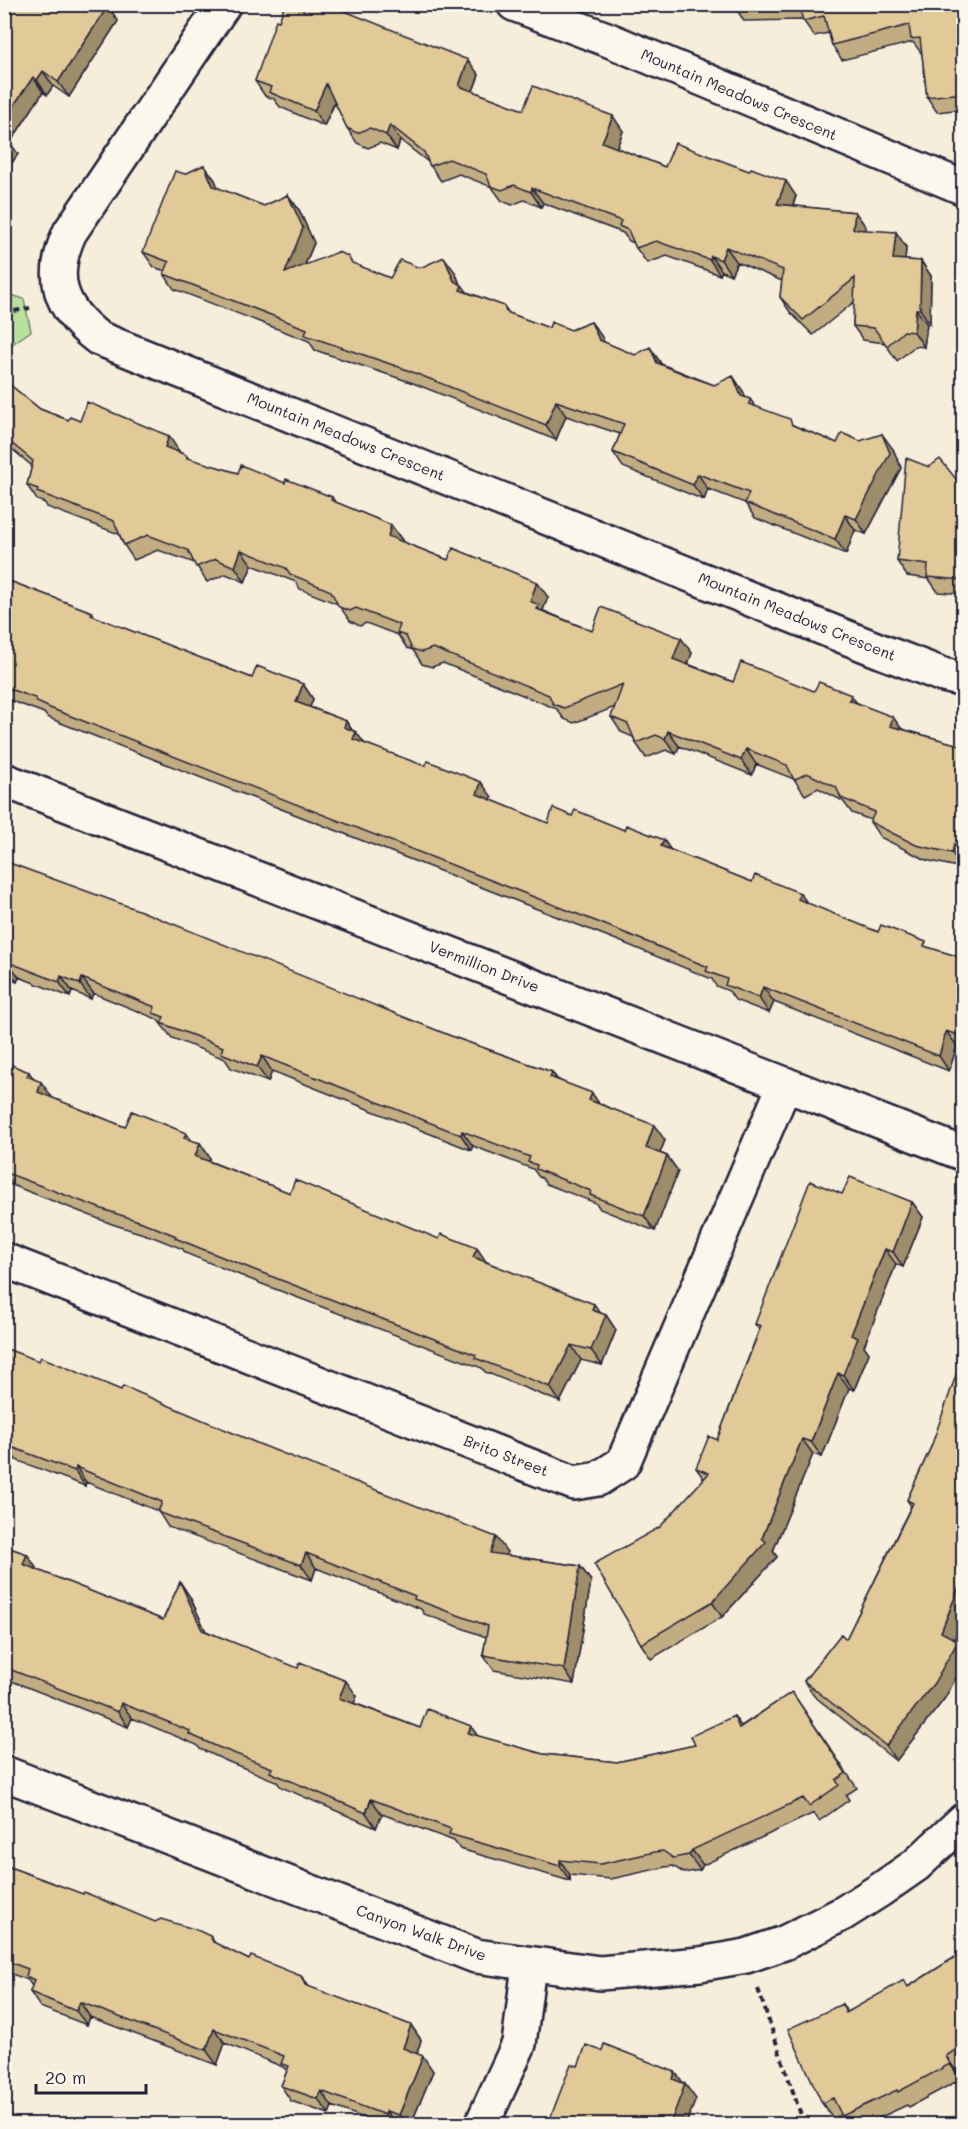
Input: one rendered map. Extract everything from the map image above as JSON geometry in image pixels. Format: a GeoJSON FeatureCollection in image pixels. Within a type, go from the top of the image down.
{"type":"FeatureCollection","features":[{"type":"Feature","properties":{"kind":"street","name":"Mountain Meadows Crescent"},"geometry":{"type":"LineString","coordinates":[[224,4],[70,232],[60,255],[58,279],[66,302],[82,326],[98,338],[883,652],[963,680]]}},
{"type":"Feature","properties":{"kind":"street","name":"Mountain Meadows Crescent"},"geometry":{"type":"LineString","coordinates":[[514,4],[620,45],[963,188]]}},
{"type":"Feature","properties":{"kind":"street","name":"Vermillion Drive"},"geometry":{"type":"LineString","coordinates":[[4,780],[963,1154]]}},
{"type":"Feature","properties":{"kind":"street","name":"Brito Street"},"geometry":{"type":"LineString","coordinates":[[4,1260],[574,1483],[598,1479],[623,1463],[785,1084]]}},
{"type":"Feature","properties":{"kind":"street","name":"Canyon Walk Drive"},"geometry":{"type":"LineString","coordinates":[[4,1773],[476,1956],[600,1973],[700,1965],[746,1956],[784,1942],[842,1914],[880,1890],[916,1865],[963,1820]]}},
{"type":"Feature","properties":{"kind":"street"},"geometry":{"type":"LineString","coordinates":[[482,2124],[519,2044],[529,1965]]}},
{"type":"Feature","properties":{"kind":"path"},"geometry":{"type":"LineString","coordinates":[[746,1956],[804,2124]]}},
{"type":"Feature","properties":{"kind":"green space"},"geometry":{"type":"Polygon","coordinates":[[[5,293],[24,299],[31,331],[5,349],[5,293]]]}},
{"type":"Feature","properties":{"kind":"building"},"geometry":{"type":"Polygon","coordinates":[[[4,4],[105,4],[108,6],[58,82],[43,71],[37,80],[33,77],[4,120],[4,4]]]}},
{"type":"Feature","properties":{"kind":"building"},"geometry":{"type":"Polygon","coordinates":[[[285,4],[303,10],[305,4],[318,8],[319,4],[327,4],[468,60],[459,86],[523,110],[533,86],[613,116],[602,142],[665,167],[675,143],[749,171],[751,168],[786,181],[777,204],[855,212],[853,229],[896,232],[893,259],[921,261],[920,309],[916,309],[914,332],[904,331],[887,346],[874,328],[853,326],[855,278],[803,320],[780,297],[783,270],[726,247],[721,260],[711,256],[710,260],[656,241],[636,248],[628,230],[619,226],[621,221],[532,188],[531,192],[514,185],[502,190],[491,186],[486,174],[449,159],[430,166],[424,152],[390,125],[386,135],[370,128],[357,133],[347,128],[326,84],[314,111],[269,92],[271,87],[255,81],[276,20],[279,21],[285,4]]]}},
{"type":"Feature","properties":{"kind":"building"},"geometry":{"type":"Polygon","coordinates":[[[733,4],[963,4],[963,93],[927,97],[920,38],[911,39],[909,25],[832,45],[824,16],[803,21],[799,5],[733,6],[733,4]]]}},
{"type":"Feature","properties":{"kind":"building"},"geometry":{"type":"Polygon","coordinates":[[[204,165],[213,186],[264,206],[288,195],[303,228],[285,273],[338,252],[348,256],[352,263],[390,278],[400,260],[420,268],[444,257],[454,281],[462,285],[460,290],[504,306],[506,312],[549,328],[551,322],[571,330],[591,322],[599,340],[635,355],[650,347],[657,363],[689,376],[714,385],[733,376],[741,396],[750,399],[749,404],[790,419],[792,425],[837,443],[842,433],[860,441],[882,434],[890,453],[856,519],[845,515],[835,539],[745,503],[749,493],[698,474],[693,485],[613,452],[624,424],[556,401],[546,425],[402,368],[305,335],[307,329],[164,274],[169,262],[143,252],[175,171],[185,174],[204,165]]]}},
{"type":"Feature","properties":{"kind":"building"},"geometry":{"type":"Polygon","coordinates":[[[4,380],[40,409],[68,420],[70,417],[80,421],[87,402],[169,436],[165,447],[186,455],[187,458],[238,473],[241,465],[285,483],[286,479],[332,497],[331,500],[391,525],[388,536],[448,560],[453,548],[537,582],[530,601],[539,605],[537,609],[592,631],[601,607],[681,638],[673,659],[733,682],[741,662],[814,691],[819,682],[851,695],[849,700],[893,717],[890,726],[963,746],[959,764],[963,765],[963,846],[954,844],[952,853],[916,845],[870,822],[875,812],[841,798],[836,787],[807,773],[794,780],[787,765],[746,749],[741,760],[668,731],[665,739],[656,735],[636,743],[628,724],[611,717],[623,684],[564,708],[553,704],[549,695],[433,648],[422,652],[412,649],[406,636],[397,633],[400,625],[356,608],[350,611],[339,607],[331,591],[290,574],[286,568],[241,550],[235,567],[216,559],[196,567],[188,550],[148,535],[124,545],[114,521],[37,492],[38,489],[27,485],[33,461],[4,437],[4,380]]]}},
{"type":"Feature","properties":{"kind":"building"},"geometry":{"type":"Polygon","coordinates":[[[906,458],[929,467],[940,459],[956,479],[963,479],[963,580],[927,577],[928,565],[897,561],[906,458]]]}},
{"type":"Feature","properties":{"kind":"building"},"geometry":{"type":"Polygon","coordinates":[[[4,579],[92,612],[91,615],[252,678],[257,666],[303,684],[296,702],[346,721],[344,727],[356,732],[353,739],[425,766],[428,761],[481,782],[477,794],[548,823],[553,808],[572,816],[575,810],[624,830],[626,825],[664,840],[661,846],[752,882],[755,875],[800,893],[798,899],[878,932],[881,925],[926,942],[924,946],[963,958],[963,1037],[946,1031],[939,1056],[763,987],[759,998],[725,985],[727,979],[706,971],[708,967],[50,708],[37,702],[35,698],[4,687],[4,579]]]}},
{"type":"Feature","properties":{"kind":"building"},"geometry":{"type":"Polygon","coordinates":[[[4,861],[141,911],[456,1038],[552,1072],[550,1077],[592,1093],[589,1100],[654,1125],[646,1148],[667,1156],[644,1216],[590,1195],[591,1191],[536,1169],[537,1165],[528,1162],[530,1157],[462,1131],[461,1135],[262,1056],[257,1067],[221,1053],[223,1047],[161,1023],[164,1017],[153,1013],[155,1007],[82,978],[80,984],[61,976],[59,982],[8,962],[6,967],[4,966],[4,861]]]}},
{"type":"Feature","properties":{"kind":"building"},"geometry":{"type":"Polygon","coordinates":[[[4,1062],[29,1072],[27,1076],[41,1082],[38,1092],[125,1127],[132,1111],[186,1133],[184,1138],[200,1143],[195,1156],[290,1193],[295,1180],[439,1239],[441,1234],[477,1248],[473,1257],[594,1304],[592,1310],[606,1315],[591,1350],[571,1345],[550,1387],[475,1358],[476,1355],[175,1238],[176,1236],[142,1222],[4,1172],[4,1062]]]}},
{"type":"Feature","properties":{"kind":"building"},"geometry":{"type":"Polygon","coordinates":[[[850,1177],[912,1202],[893,1252],[885,1249],[851,1335],[858,1338],[843,1375],[838,1373],[811,1442],[802,1439],[762,1538],[766,1542],[712,1602],[641,1644],[594,1564],[660,1527],[709,1473],[696,1468],[709,1436],[717,1440],[761,1326],[755,1324],[810,1181],[842,1194],[850,1177]]]}},
{"type":"Feature","properties":{"kind":"building"},"geometry":{"type":"Polygon","coordinates":[[[4,1348],[39,1361],[41,1357],[121,1390],[123,1386],[259,1444],[496,1537],[490,1553],[580,1566],[564,1669],[483,1655],[488,1626],[414,1599],[415,1596],[306,1553],[301,1565],[158,1512],[162,1502],[76,1467],[75,1471],[6,1445],[12,1431],[4,1428],[4,1348]]]}},
{"type":"Feature","properties":{"kind":"building"},"geometry":{"type":"Polygon","coordinates":[[[963,1355],[963,1577],[941,1632],[958,1641],[934,1683],[886,1746],[804,1681],[841,1634],[846,1639],[913,1503],[907,1500],[931,1447],[963,1355]]]}},
{"type":"Feature","properties":{"kind":"building"},"geometry":{"type":"Polygon","coordinates":[[[4,1546],[27,1554],[23,1564],[163,1620],[180,1582],[202,1630],[298,1668],[300,1662],[346,1681],[339,1698],[420,1728],[427,1709],[471,1726],[468,1733],[543,1754],[617,1762],[695,1745],[691,1736],[734,1716],[739,1728],[792,1692],[846,1773],[836,1780],[839,1785],[809,1806],[803,1798],[692,1850],[689,1855],[673,1858],[663,1851],[601,1864],[560,1860],[560,1866],[449,1834],[451,1829],[371,1799],[366,1813],[270,1772],[272,1768],[189,1734],[190,1731],[121,1703],[118,1712],[4,1667],[4,1546]]]}},
{"type":"Feature","properties":{"kind":"building"},"geometry":{"type":"Polygon","coordinates":[[[4,1865],[83,1894],[84,1892],[155,1922],[161,1919],[197,1930],[210,1936],[213,1942],[249,1960],[251,1956],[301,1976],[305,1985],[411,2025],[403,2048],[423,2056],[399,2115],[386,2111],[385,2115],[321,2091],[318,2099],[281,2086],[289,2066],[281,2064],[284,2056],[214,2029],[206,2050],[80,2002],[76,2011],[30,1992],[34,1980],[26,1976],[28,1969],[4,1960],[4,1865]]]}},
{"type":"Feature","properties":{"kind":"building"},"geometry":{"type":"Polygon","coordinates":[[[963,1952],[963,2045],[946,2056],[950,2064],[898,2092],[897,2090],[842,2116],[833,2098],[822,2103],[788,2029],[842,2004],[846,2013],[904,1980],[908,1987],[963,1952]]]}},
{"type":"Feature","properties":{"kind":"building"},"geometry":{"type":"Polygon","coordinates":[[[604,2044],[675,2072],[673,2079],[685,2084],[670,2124],[548,2124],[571,2064],[578,2066],[586,2045],[602,2051],[604,2044]]]}}]}
